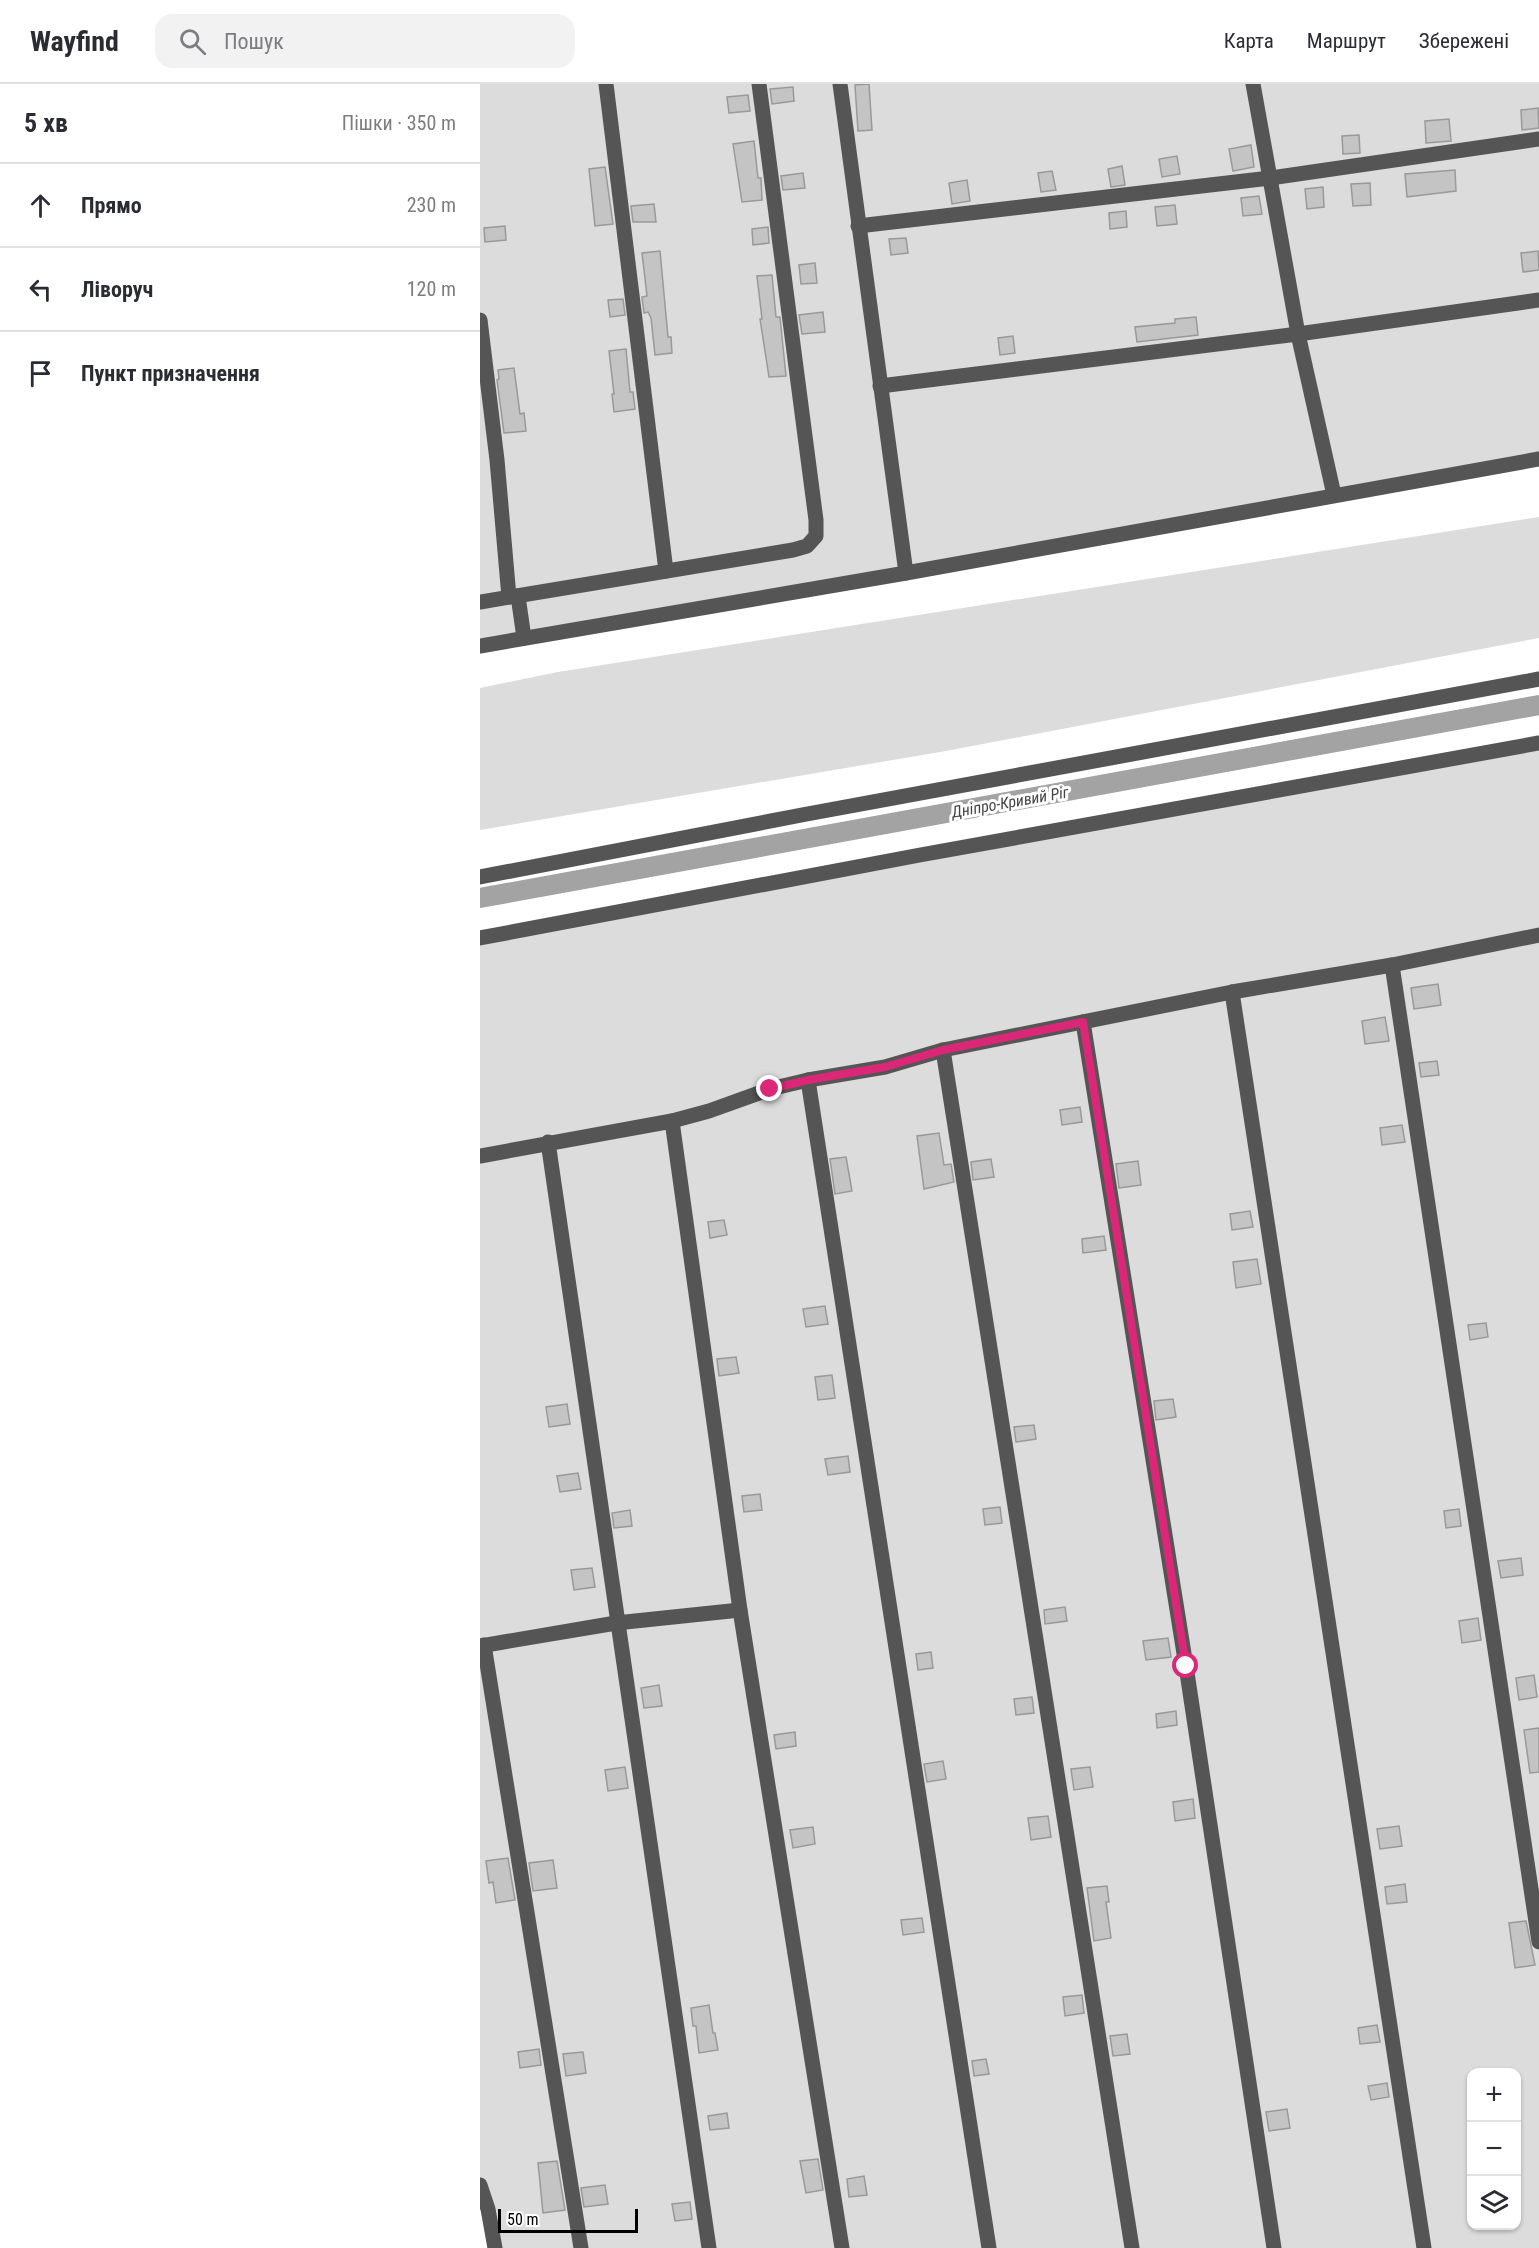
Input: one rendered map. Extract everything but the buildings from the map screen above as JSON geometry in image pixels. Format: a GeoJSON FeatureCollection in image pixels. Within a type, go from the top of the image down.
{"type":"FeatureCollection","features":[{"type":"Feature","properties":{"kind":"street"},"geometry":{"type":"LineString","coordinates":[[606,84],[666,571]]}},
{"type":"Feature","properties":{"kind":"street"},"geometry":{"type":"LineString","coordinates":[[480,602],[793,550],[807,546],[816,536],[815,509],[759,84]]}},
{"type":"Feature","properties":{"kind":"street"},"geometry":{"type":"LineString","coordinates":[[840,84],[906,573]]}},
{"type":"Feature","properties":{"kind":"street"},"geometry":{"type":"LineString","coordinates":[[1253,84],[1298,334],[1334,495]]}},
{"type":"Feature","properties":{"kind":"street"},"geometry":{"type":"LineString","coordinates":[[858,226],[1270,178],[1539,139]]}},
{"type":"Feature","properties":{"kind":"street"},"geometry":{"type":"LineString","coordinates":[[880,386],[1298,334],[1539,300]]}},
{"type":"Feature","properties":{"kind":"street"},"geometry":{"type":"LineString","coordinates":[[480,320],[513,597],[524,638]]}},
{"type":"Feature","properties":{"kind":"street"},"geometry":{"type":"LineString","coordinates":[[480,646],[906,573],[1539,459]]}},
{"type":"Feature","properties":{"kind":"street"},"geometry":{"type":"LineString","coordinates":[[480,877],[796,816],[1539,679]]}},
{"type":"Feature","properties":{"kind":"street"},"geometry":{"type":"LineString","coordinates":[[480,938],[1539,743]]}},
{"type":"Feature","properties":{"kind":"street"},"geometry":{"type":"LineString","coordinates":[[480,1156],[672,1121],[709,1112],[770,1089],[885,1067],[943,1050],[1232,992],[1392,965],[1539,935]]}},
{"type":"Feature","properties":{"kind":"street"},"geometry":{"type":"LineString","coordinates":[[1392,965],[1539,1942]]}},
{"type":"Feature","properties":{"kind":"street"},"geometry":{"type":"LineString","coordinates":[[1232,992],[1424,2248]]}},
{"type":"Feature","properties":{"kind":"street"},"geometry":{"type":"LineString","coordinates":[[1083,1022],[1185,1655],[1274,2248]]}},
{"type":"Feature","properties":{"kind":"street"},"geometry":{"type":"LineString","coordinates":[[943,1050],[1132,2248]]}},
{"type":"Feature","properties":{"kind":"street"},"geometry":{"type":"LineString","coordinates":[[808,1080],[989,2248]]}},
{"type":"Feature","properties":{"kind":"street"},"geometry":{"type":"LineString","coordinates":[[672,1121],[740,1610],[842,2248]]}},
{"type":"Feature","properties":{"kind":"street"},"geometry":{"type":"LineString","coordinates":[[548,1142],[616,1623],[709,2248]]}},
{"type":"Feature","properties":{"kind":"street"},"geometry":{"type":"LineString","coordinates":[[581,2248],[482,1646],[616,1623],[740,1610]]}},
{"type":"Feature","properties":{"kind":"street"},"geometry":{"type":"LineString","coordinates":[[480,2185],[488,2210],[495,2248]]}},
{"type":"Feature","properties":{"kind":"shaded area"},"geometry":{"type":"Polygon","coordinates":[[[480,84],[1539,84],[1539,459],[480,646],[480,84]]]}},
{"type":"Feature","properties":{"kind":"shaded area"},"geometry":{"type":"Polygon","coordinates":[[[1539,517],[1539,638],[946,751],[480,830],[480,688],[558,672],[1539,517]]]}},
{"type":"Feature","properties":{"kind":"shaded area"},"geometry":{"type":"Polygon","coordinates":[[[1539,743],[1539,2248],[495,2248],[480,2185],[480,938],[1539,743]]]}},
{"type":"Feature","properties":{"kind":"waterway","name":"Дніпро-Кривий Ріг"},"geometry":{"type":"LineString","coordinates":[[480,898],[1539,705]]}},
{"type":"Feature","properties":{"kind":"route"},"geometry":{"type":"LineString","coordinates":[[770,1089],[885,1067],[943,1050],[1083,1022],[1186,1666]]}}]}
